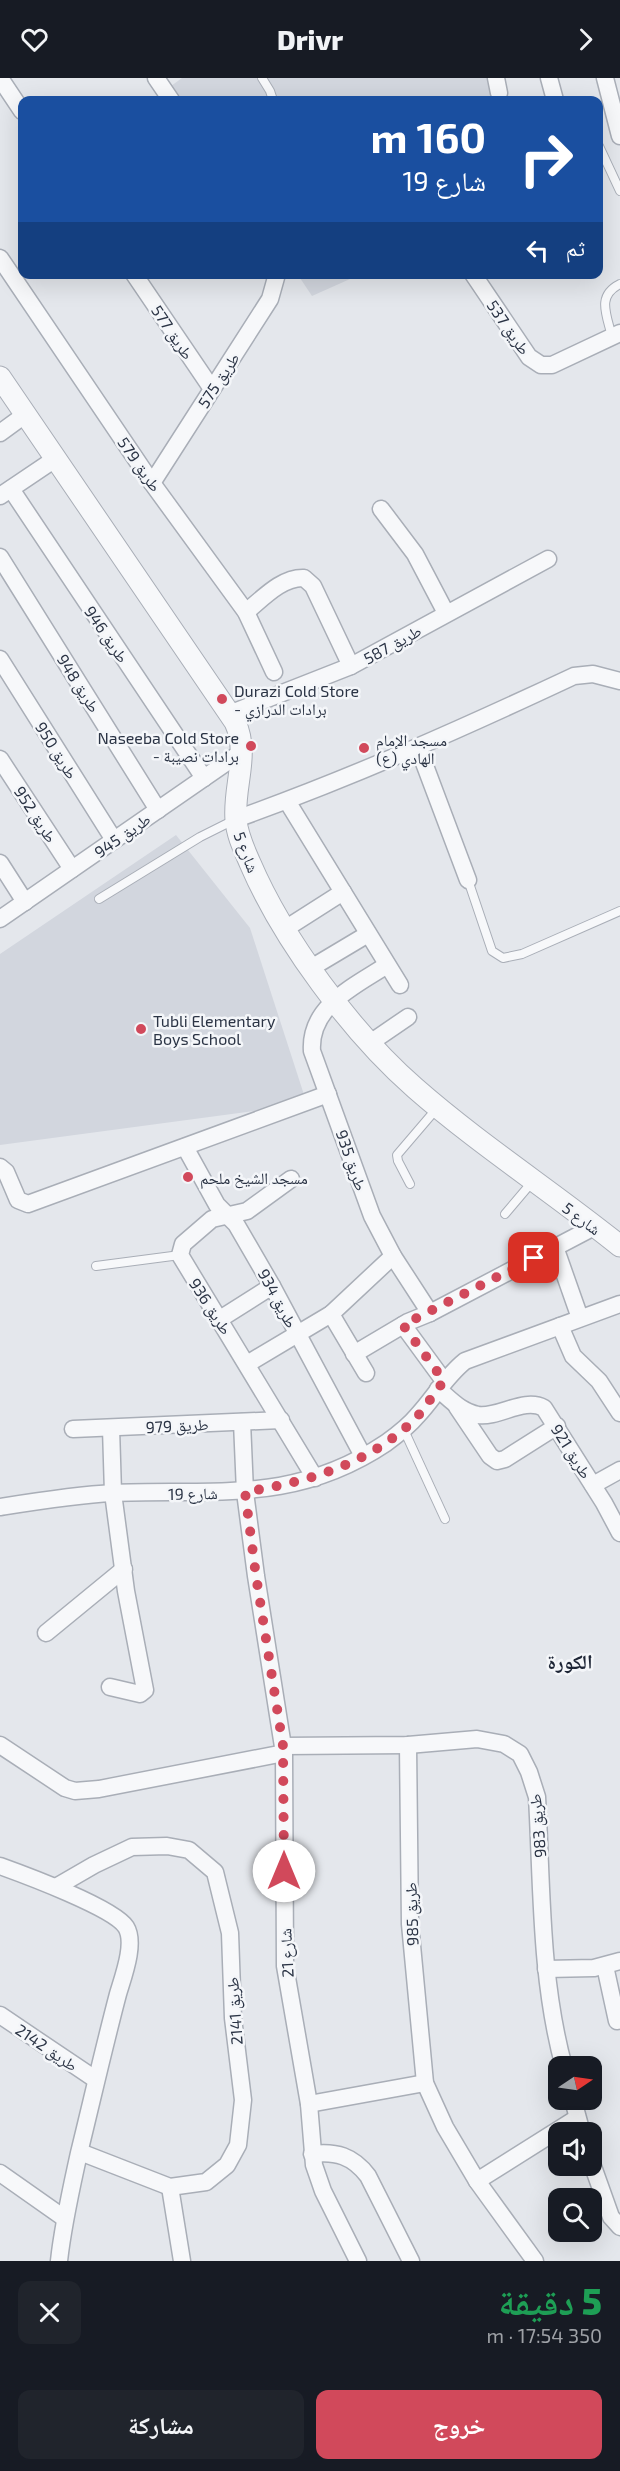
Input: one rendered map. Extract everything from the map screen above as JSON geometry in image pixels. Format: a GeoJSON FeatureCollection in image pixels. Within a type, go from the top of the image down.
{"type":"FeatureCollection","features":[{"type":"Feature","properties":{"kind":"street"},"geometry":{"type":"LineString","coordinates":[[0,78],[18,105]]}},
{"type":"Feature","properties":{"kind":"street"},"geometry":{"type":"LineString","coordinates":[[156,78],[168,96]]}},
{"type":"Feature","properties":{"kind":"street"},"geometry":{"type":"LineString","coordinates":[[549,78],[554,96]]}},
{"type":"Feature","properties":{"kind":"street"},"geometry":{"type":"LineString","coordinates":[[605,78],[620,136]]}},
{"type":"Feature","properties":{"kind":"street","name":"طريق 579"},"geometry":{"type":"LineString","coordinates":[[0,258],[152,483],[246,612],[274,672]]}},
{"type":"Feature","properties":{"kind":"street","name":"طريق 577"},"geometry":{"type":"LineString","coordinates":[[137,279],[212,388]]}},
{"type":"Feature","properties":{"kind":"street","name":"طريق 575"},"geometry":{"type":"LineString","coordinates":[[152,483],[270,299],[275,279]]}},
{"type":"Feature","properties":{"kind":"street","name":"طريق 537"},"geometry":{"type":"LineString","coordinates":[[476,279],[529,357],[536,363],[552,365],[616,335]]}},
{"type":"Feature","properties":{"kind":"street","name":"شارع 5"},"geometry":{"type":"LineString","coordinates":[[0,377],[239,731],[243,751],[236,819],[240,839],[253,870],[285,929],[333,1000],[391,1066],[438,1107],[620,1246]]}},
{"type":"Feature","properties":{"kind":"street"},"geometry":{"type":"LineString","coordinates":[[0,433],[26,414]]}},
{"type":"Feature","properties":{"kind":"street"},"geometry":{"type":"LineString","coordinates":[[5,493],[56,459]]}},
{"type":"Feature","properties":{"kind":"street","name":"طريق 946"},"geometry":{"type":"LineString","coordinates":[[5,493],[204,778]]}},
{"type":"Feature","properties":{"kind":"street"},"geometry":{"type":"LineString","coordinates":[[381,509],[415,554],[446,613]]}},
{"type":"Feature","properties":{"kind":"street","name":"طريق 948"},"geometry":{"type":"LineString","coordinates":[[0,557],[158,810]]}},
{"type":"Feature","properties":{"kind":"street","name":"طريق 587"},"geometry":{"type":"LineString","coordinates":[[229,714],[351,666],[548,559]]}},
{"type":"Feature","properties":{"kind":"street"},"geometry":{"type":"LineString","coordinates":[[246,612],[283,582],[294,578],[304,578],[313,586],[351,666]]}},
{"type":"Feature","properties":{"kind":"street","name":"طريق 950"},"geometry":{"type":"LineString","coordinates":[[0,659],[114,840]]}},
{"type":"Feature","properties":{"kind":"street"},"geometry":{"type":"LineString","coordinates":[[236,819],[287,801],[418,747],[574,676],[593,674],[620,681]]}},
{"type":"Feature","properties":{"kind":"street"},"geometry":{"type":"LineString","coordinates":[[418,747],[468,880]]}},
{"type":"Feature","properties":{"kind":"street","name":"طريق 945"},"geometry":{"type":"LineString","coordinates":[[0,919],[243,751]]}},
{"type":"Feature","properties":{"kind":"street","name":"طريق 952"},"geometry":{"type":"LineString","coordinates":[[0,759],[72,869]]}},
{"type":"Feature","properties":{"kind":"street"},"geometry":{"type":"LineString","coordinates":[[287,801],[400,985]]}},
{"type":"Feature","properties":{"kind":"street"},"geometry":{"type":"LineString","coordinates":[[0,863],[25,902]]}},
{"type":"Feature","properties":{"kind":"street"},"geometry":{"type":"LineString","coordinates":[[285,929],[343,892]]}},
{"type":"Feature","properties":{"kind":"street"},"geometry":{"type":"LineString","coordinates":[[311,968],[368,934]]}},
{"type":"Feature","properties":{"kind":"street"},"geometry":{"type":"LineString","coordinates":[[333,1000],[387,965]]}},
{"type":"Feature","properties":{"kind":"street","name":"طريق 935"},"geometry":{"type":"LineString","coordinates":[[333,1000],[314,1027],[312,1050],[367,1202],[393,1256],[430,1313]]}},
{"type":"Feature","properties":{"kind":"street"},"geometry":{"type":"LineString","coordinates":[[370,1043],[408,1017]]}},
{"type":"Feature","properties":{"kind":"street"},"geometry":{"type":"LineString","coordinates":[[0,1167],[6,1172],[18,1200],[28,1204],[328,1094]]}},
{"type":"Feature","properties":{"kind":"street","name":"طريق 934"},"geometry":{"type":"LineString","coordinates":[[185,1147],[217,1205],[236,1224],[272,1286],[363,1455]]}},
{"type":"Feature","properties":{"kind":"street"},"geometry":{"type":"LineString","coordinates":[[180,1255],[183,1244],[212,1219],[247,1211],[291,1179]]}},
{"type":"Feature","properties":{"kind":"street"},"geometry":{"type":"LineString","coordinates":[[354,1354],[403,1325],[594,1227]]}},
{"type":"Feature","properties":{"kind":"street"},"geometry":{"type":"LineString","coordinates":[[555,1247],[580,1318]]}},
{"type":"Feature","properties":{"kind":"street","name":"طريق 936"},"geometry":{"type":"LineString","coordinates":[[180,1255],[315,1478]]}},
{"type":"Feature","properties":{"kind":"street"},"geometry":{"type":"LineString","coordinates":[[247,1364],[331,1314],[393,1256]]}},
{"type":"Feature","properties":{"kind":"street"},"geometry":{"type":"LineString","coordinates":[[220,1319],[272,1286]]}},
{"type":"Feature","properties":{"kind":"street","name":"شارع 19"},"geometry":{"type":"LineString","coordinates":[[0,1507],[113,1493],[245,1492],[315,1478],[363,1455],[404,1430],[418,1416],[441,1385],[465,1361],[620,1304]]}},
{"type":"Feature","properties":{"kind":"street"},"geometry":{"type":"LineString","coordinates":[[331,1314],[366,1373]]}},
{"type":"Feature","properties":{"kind":"street","name":"طريق 921"},"geometry":{"type":"LineString","coordinates":[[403,1325],[455,1404],[478,1415],[535,1404],[547,1411],[620,1533]]}},
{"type":"Feature","properties":{"kind":"street"},"geometry":{"type":"LineString","coordinates":[[560,1326],[573,1356],[598,1381],[620,1413]]}},
{"type":"Feature","properties":{"kind":"street"},"geometry":{"type":"LineString","coordinates":[[455,1404],[490,1456],[497,1461],[505,1459],[557,1426]]}},
{"type":"Feature","properties":{"kind":"street","name":"طريق 979"},"geometry":{"type":"LineString","coordinates":[[73,1429],[281,1420]]}},
{"type":"Feature","properties":{"kind":"street","name":"شارع 21"},"geometry":{"type":"LineString","coordinates":[[242,1422],[245,1492],[283,1750],[285,1966],[309,2104],[312,2154],[323,2191],[358,2261]]}},
{"type":"Feature","properties":{"kind":"street"},"geometry":{"type":"LineString","coordinates":[[110,1687],[140,1694],[145,1690],[113,1493],[111,1428]]}},
{"type":"Feature","properties":{"kind":"street"},"geometry":{"type":"LineString","coordinates":[[593,1485],[620,1470]]}},
{"type":"Feature","properties":{"kind":"street"},"geometry":{"type":"LineString","coordinates":[[46,1633],[124,1569]]}},
{"type":"Feature","properties":{"kind":"street","name":"طريق 983"},"geometry":{"type":"LineString","coordinates":[[0,1745],[64,1788],[75,1791],[99,1789],[283,1750],[477,1739],[504,1744],[520,1754],[530,1772],[537,1797],[546,1969],[556,2041],[561,2056]]}},
{"type":"Feature","properties":{"kind":"street","name":"طريق 985"},"geometry":{"type":"LineString","coordinates":[[408,1744],[410,1924],[425,2083],[445,2127],[477,2181],[535,2261]]}},
{"type":"Feature","properties":{"kind":"street","name":"طريق 2141"},"geometry":{"type":"LineString","coordinates":[[56,1887],[94,1864],[132,1847],[167,1846],[189,1851],[215,1872],[230,1933],[233,2018],[243,2100],[238,2145],[227,2165],[206,2182],[170,2187],[80,2152]]}},
{"type":"Feature","properties":{"kind":"street"},"geometry":{"type":"LineString","coordinates":[[0,1866],[56,1887],[116,1918],[126,1927],[130,1940],[126,1966],[95,2079],[64,2218],[59,2261]]}},
{"type":"Feature","properties":{"kind":"street"},"geometry":{"type":"LineString","coordinates":[[546,1969],[586,1968],[613,1963],[616,2021]]}},
{"type":"Feature","properties":{"kind":"street","name":"طريق 2142"},"geometry":{"type":"LineString","coordinates":[[0,2015],[95,2079]]}},
{"type":"Feature","properties":{"kind":"street"},"geometry":{"type":"LineString","coordinates":[[309,2104],[425,2083]]}},
{"type":"Feature","properties":{"kind":"street"},"geometry":{"type":"LineString","coordinates":[[477,2181],[548,2143]]}},
{"type":"Feature","properties":{"kind":"street"},"geometry":{"type":"LineString","coordinates":[[312,2154],[334,2152],[358,2164],[368,2176],[411,2261]]}},
{"type":"Feature","properties":{"kind":"street"},"geometry":{"type":"LineString","coordinates":[[0,2173],[64,2218]]}},
{"type":"Feature","properties":{"kind":"street"},"geometry":{"type":"LineString","coordinates":[[596,2176],[611,2217],[620,2227]]}},
{"type":"Feature","properties":{"kind":"street"},"geometry":{"type":"LineString","coordinates":[[170,2187],[182,2261]]}},
{"type":"Feature","properties":{"kind":"lane"},"geometry":{"type":"LineString","coordinates":[[262,78],[272,96]]}},
{"type":"Feature","properties":{"kind":"lane"},"geometry":{"type":"LineString","coordinates":[[603,152],[615,169],[620,191]]}},
{"type":"Feature","properties":{"kind":"lane"},"geometry":{"type":"LineString","coordinates":[[616,335],[604,300],[608,291],[620,284]]}},
{"type":"Feature","properties":{"kind":"lane"},"geometry":{"type":"LineString","coordinates":[[99,899],[200,837],[236,819]]}},
{"type":"Feature","properties":{"kind":"lane"},"geometry":{"type":"LineString","coordinates":[[468,880],[492,951],[503,958],[522,954],[620,911]]}},
{"type":"Feature","properties":{"kind":"lane"},"geometry":{"type":"LineString","coordinates":[[410,1184],[397,1155],[438,1107]]}},
{"type":"Feature","properties":{"kind":"lane"},"geometry":{"type":"LineString","coordinates":[[505,1214],[534,1181]]}},
{"type":"Feature","properties":{"kind":"lane"},"geometry":{"type":"LineString","coordinates":[[96,1266],[180,1255]]}},
{"type":"Feature","properties":{"kind":"lane"},"geometry":{"type":"LineString","coordinates":[[404,1430],[445,1519]]}},
{"type":"Feature","properties":{"kind":"shaded area"},"geometry":{"type":"Polygon","coordinates":[[[182,78],[488,78],[495,96],[178,96],[171,86],[182,78]]]}},
{"type":"Feature","properties":{"kind":"shaded area"},"geometry":{"type":"Polygon","coordinates":[[[301,279],[350,279],[312,296],[301,279]]]}},
{"type":"Feature","properties":{"kind":"shaded area","name":"Tubli Elementary Boys School"},"geometry":{"type":"Polygon","coordinates":[[[176,835],[250,928],[307,1104],[0,1145],[0,954],[176,835]]]}},
{"type":"Feature","properties":{"kind":"place","name":"Durazi Cold Store - برادات الدرازي"},"geometry":{"type":"Point","coordinates":[222,699]}},
{"type":"Feature","properties":{"kind":"place","name":"Naseeba Cold Store - برادات نصيبة"},"geometry":{"type":"Point","coordinates":[251,746]}},
{"type":"Feature","properties":{"kind":"place","name":"مسجد الإمام الهادي (ع)"},"geometry":{"type":"Point","coordinates":[364,748]}},
{"type":"Feature","properties":{"kind":"place","name":"Tubli Elementary Boys School"},"geometry":{"type":"Point","coordinates":[141,1029]}},
{"type":"Feature","properties":{"kind":"place","name":"مسجد الشيخ ملحم"},"geometry":{"type":"Point","coordinates":[188,1177]}},
{"type":"Feature","properties":{"kind":"district","name":"الكورة"},"geometry":{"type":"Point","coordinates":[570,1661]}},
{"type":"Feature","properties":{"kind":"route"},"geometry":{"type":"LineString","coordinates":[[284,1871],[284,1754],[245,1492],[315,1478],[384,1444],[404,1430],[418,1416],[444,1381],[403,1325],[425,1316],[534,1258]]}}]}
